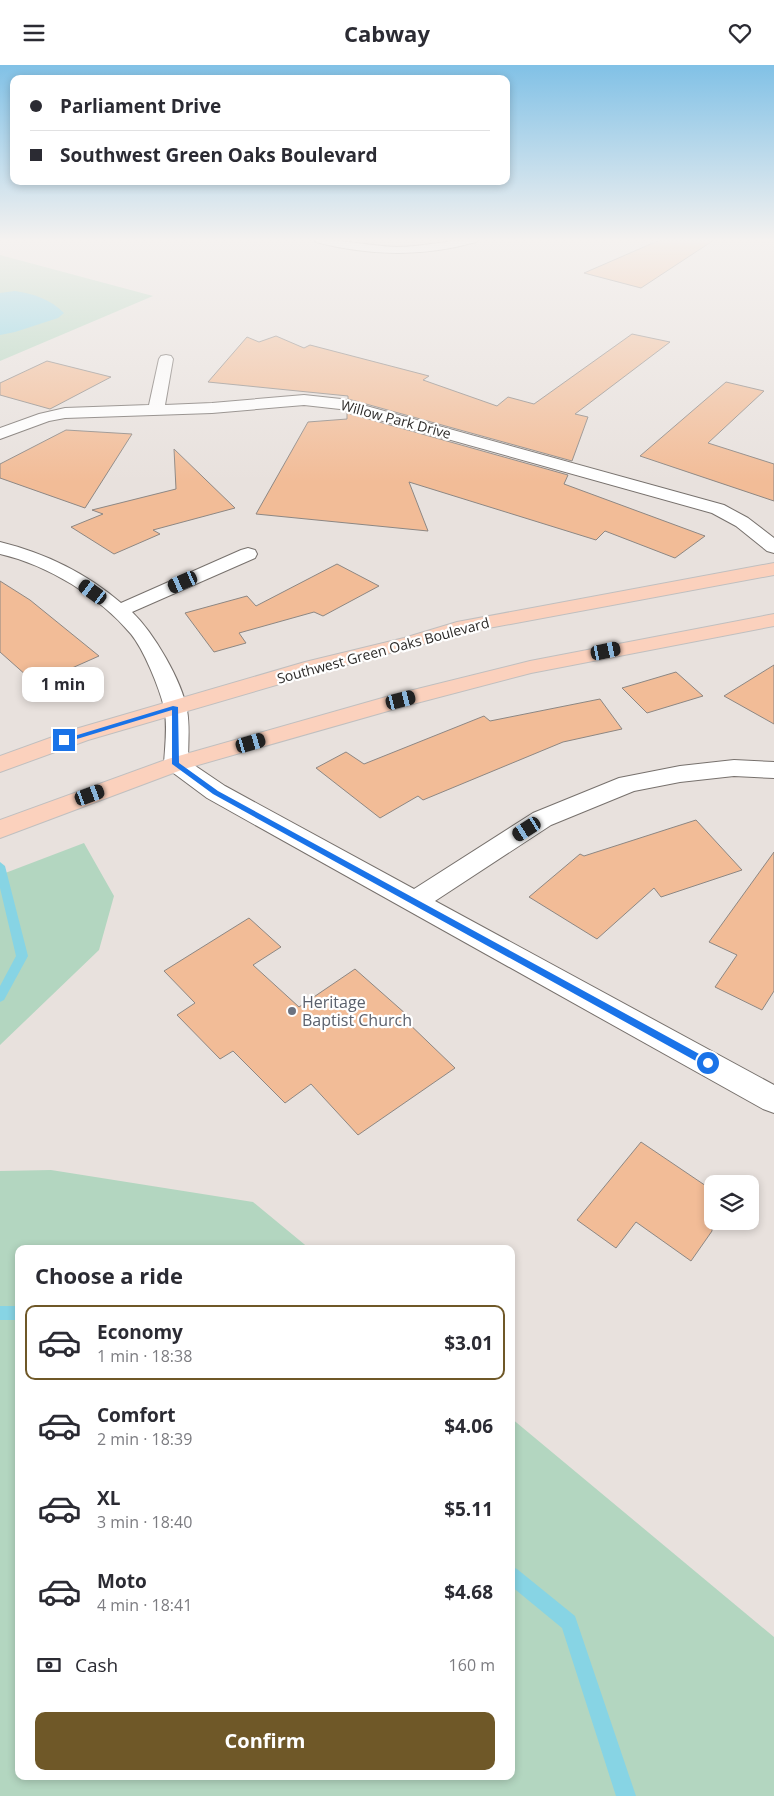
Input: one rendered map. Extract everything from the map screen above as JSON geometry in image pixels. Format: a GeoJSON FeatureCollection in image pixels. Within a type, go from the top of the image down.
{"type":"FeatureCollection","features":[{"type":"Feature","properties":{"kind":"main road","name":"Southwest Green Oaks Boulevard"},"geometry":{"type":"LineString","coordinates":[[9,760],[80,735],[175,707],[313,667],[411,643],[464,626],[774,569]]}},
{"type":"Feature","properties":{"kind":"main road"},"geometry":{"type":"LineString","coordinates":[[0,829],[176,764],[401,700],[530,667],[774,620]]}},
{"type":"Feature","properties":{"kind":"street"},"geometry":{"type":"LineString","coordinates":[[156,410],[166,359]]}},
{"type":"Feature","properties":{"kind":"street","name":"Willow Park Drive"},"geometry":{"type":"LineString","coordinates":[[0,434],[45,417],[65,413],[212,408],[304,400],[341,404],[718,509],[742,522],[774,547]]}},
{"type":"Feature","properties":{"kind":"street"},"geometry":{"type":"LineString","coordinates":[[0,548],[47,564],[80,583],[119,611],[140,631],[175,707],[176,764],[216,792],[774,1100]]}},
{"type":"Feature","properties":{"kind":"street"},"geometry":{"type":"LineString","coordinates":[[119,611],[248,554]]}},
{"type":"Feature","properties":{"kind":"street"},"geometry":{"type":"LineString","coordinates":[[416,901],[542,819],[628,784],[680,774],[734,768],[774,770]]}},
{"type":"Feature","properties":{"kind":"green space"},"geometry":{"type":"Polygon","coordinates":[[[0,321],[95,321],[0,361],[0,321]]]}},
{"type":"Feature","properties":{"kind":"green space"},"geometry":{"type":"Polygon","coordinates":[[[84,843],[114,896],[99,950],[0,1045],[0,875],[84,843]]]}},
{"type":"Feature","properties":{"kind":"green space"},"geometry":{"type":"Polygon","coordinates":[[[51,1170],[253,1202],[305,1245],[15,1245],[15,1780],[515,1780],[515,1421],[774,1637],[774,1796],[0,1796],[0,1171],[51,1170]]]}},
{"type":"Feature","properties":{"kind":"water"},"geometry":{"type":"Polygon","coordinates":[[[0,321],[49,321],[15,332],[0,335],[0,321]]]}},
{"type":"Feature","properties":{"kind":"building"},"geometry":{"type":"Polygon","coordinates":[[[632,334],[670,342],[575,414],[588,417],[572,461],[348,399],[348,396],[208,382],[247,337],[259,342],[276,336],[304,348],[310,345],[429,376],[423,380],[497,406],[508,397],[534,404],[632,334]]]}},
{"type":"Feature","properties":{"kind":"building"},"geometry":{"type":"Polygon","coordinates":[[[47,361],[111,377],[50,409],[0,395],[0,383],[47,361]]]}},
{"type":"Feature","properties":{"kind":"building"},"geometry":{"type":"Polygon","coordinates":[[[726,382],[764,391],[708,443],[774,464],[774,501],[640,456],[726,382]]]}},
{"type":"Feature","properties":{"kind":"building"},"geometry":{"type":"Polygon","coordinates":[[[347,413],[568,475],[564,484],[705,536],[675,558],[605,531],[596,540],[409,482],[428,531],[256,514],[308,422],[347,419],[347,413]]]}},
{"type":"Feature","properties":{"kind":"building"},"geometry":{"type":"Polygon","coordinates":[[[66,430],[132,434],[85,508],[0,478],[0,464],[66,430]]]}},
{"type":"Feature","properties":{"kind":"building"},"geometry":{"type":"Polygon","coordinates":[[[174,449],[235,508],[153,530],[160,534],[114,554],[71,527],[103,514],[92,510],[176,489],[174,449]]]}},
{"type":"Feature","properties":{"kind":"building"},"geometry":{"type":"Polygon","coordinates":[[[337,564],[379,586],[323,616],[314,612],[239,633],[246,643],[214,652],[185,613],[247,596],[256,606],[337,564]]]}},
{"type":"Feature","properties":{"kind":"building"},"geometry":{"type":"Polygon","coordinates":[[[0,581],[30,600],[99,656],[36,684],[0,652],[0,581]]]}},
{"type":"Feature","properties":{"kind":"building"},"geometry":{"type":"Polygon","coordinates":[[[774,665],[774,724],[724,696],[774,665]]]}},
{"type":"Feature","properties":{"kind":"building"},"geometry":{"type":"Polygon","coordinates":[[[676,672],[703,696],[647,713],[622,688],[676,672]]]}},
{"type":"Feature","properties":{"kind":"building"},"geometry":{"type":"Polygon","coordinates":[[[600,699],[622,729],[563,742],[423,800],[418,796],[380,818],[316,768],[346,752],[364,764],[484,716],[490,721],[600,699]]]}},
{"type":"Feature","properties":{"kind":"building"},"geometry":{"type":"Polygon","coordinates":[[[696,820],[742,870],[661,897],[654,888],[597,939],[529,897],[580,854],[584,856],[696,820]]]}},
{"type":"Feature","properties":{"kind":"building"},"geometry":{"type":"Polygon","coordinates":[[[774,852],[774,991],[762,1010],[715,987],[737,955],[709,942],[774,852]]]}},
{"type":"Feature","properties":{"kind":"building","name":"Heritage Baptist Church"},"geometry":{"type":"Polygon","coordinates":[[[249,918],[281,947],[253,965],[299,1007],[355,969],[407,1015],[403,1018],[455,1068],[358,1135],[311,1084],[285,1103],[233,1051],[220,1059],[177,1015],[195,1003],[164,971],[249,918]]]}},
{"type":"Feature","properties":{"kind":"building"},"geometry":{"type":"Polygon","coordinates":[[[641,1142],[704,1185],[704,1230],[712,1231],[691,1261],[636,1222],[616,1248],[577,1220],[641,1142]]]}},
{"type":"Feature","properties":{"kind":"waterway"},"geometry":{"type":"LineString","coordinates":[[0,866],[22,956],[0,997]]}},
{"type":"Feature","properties":{"kind":"waterway"},"geometry":{"type":"LineString","coordinates":[[0,1313],[15,1313]]}},
{"type":"Feature","properties":{"kind":"waterway"},"geometry":{"type":"LineString","coordinates":[[515,1578],[569,1622],[626,1796]]}},
{"type":"Feature","properties":{"kind":"place","name":"Heritage Baptist Church"},"geometry":{"type":"Point","coordinates":[292,1011]}},
{"type":"Feature","properties":{"kind":"route"},"geometry":{"type":"LineString","coordinates":[[64,740],[175,707],[176,764],[216,792],[708,1063]]}}]}
